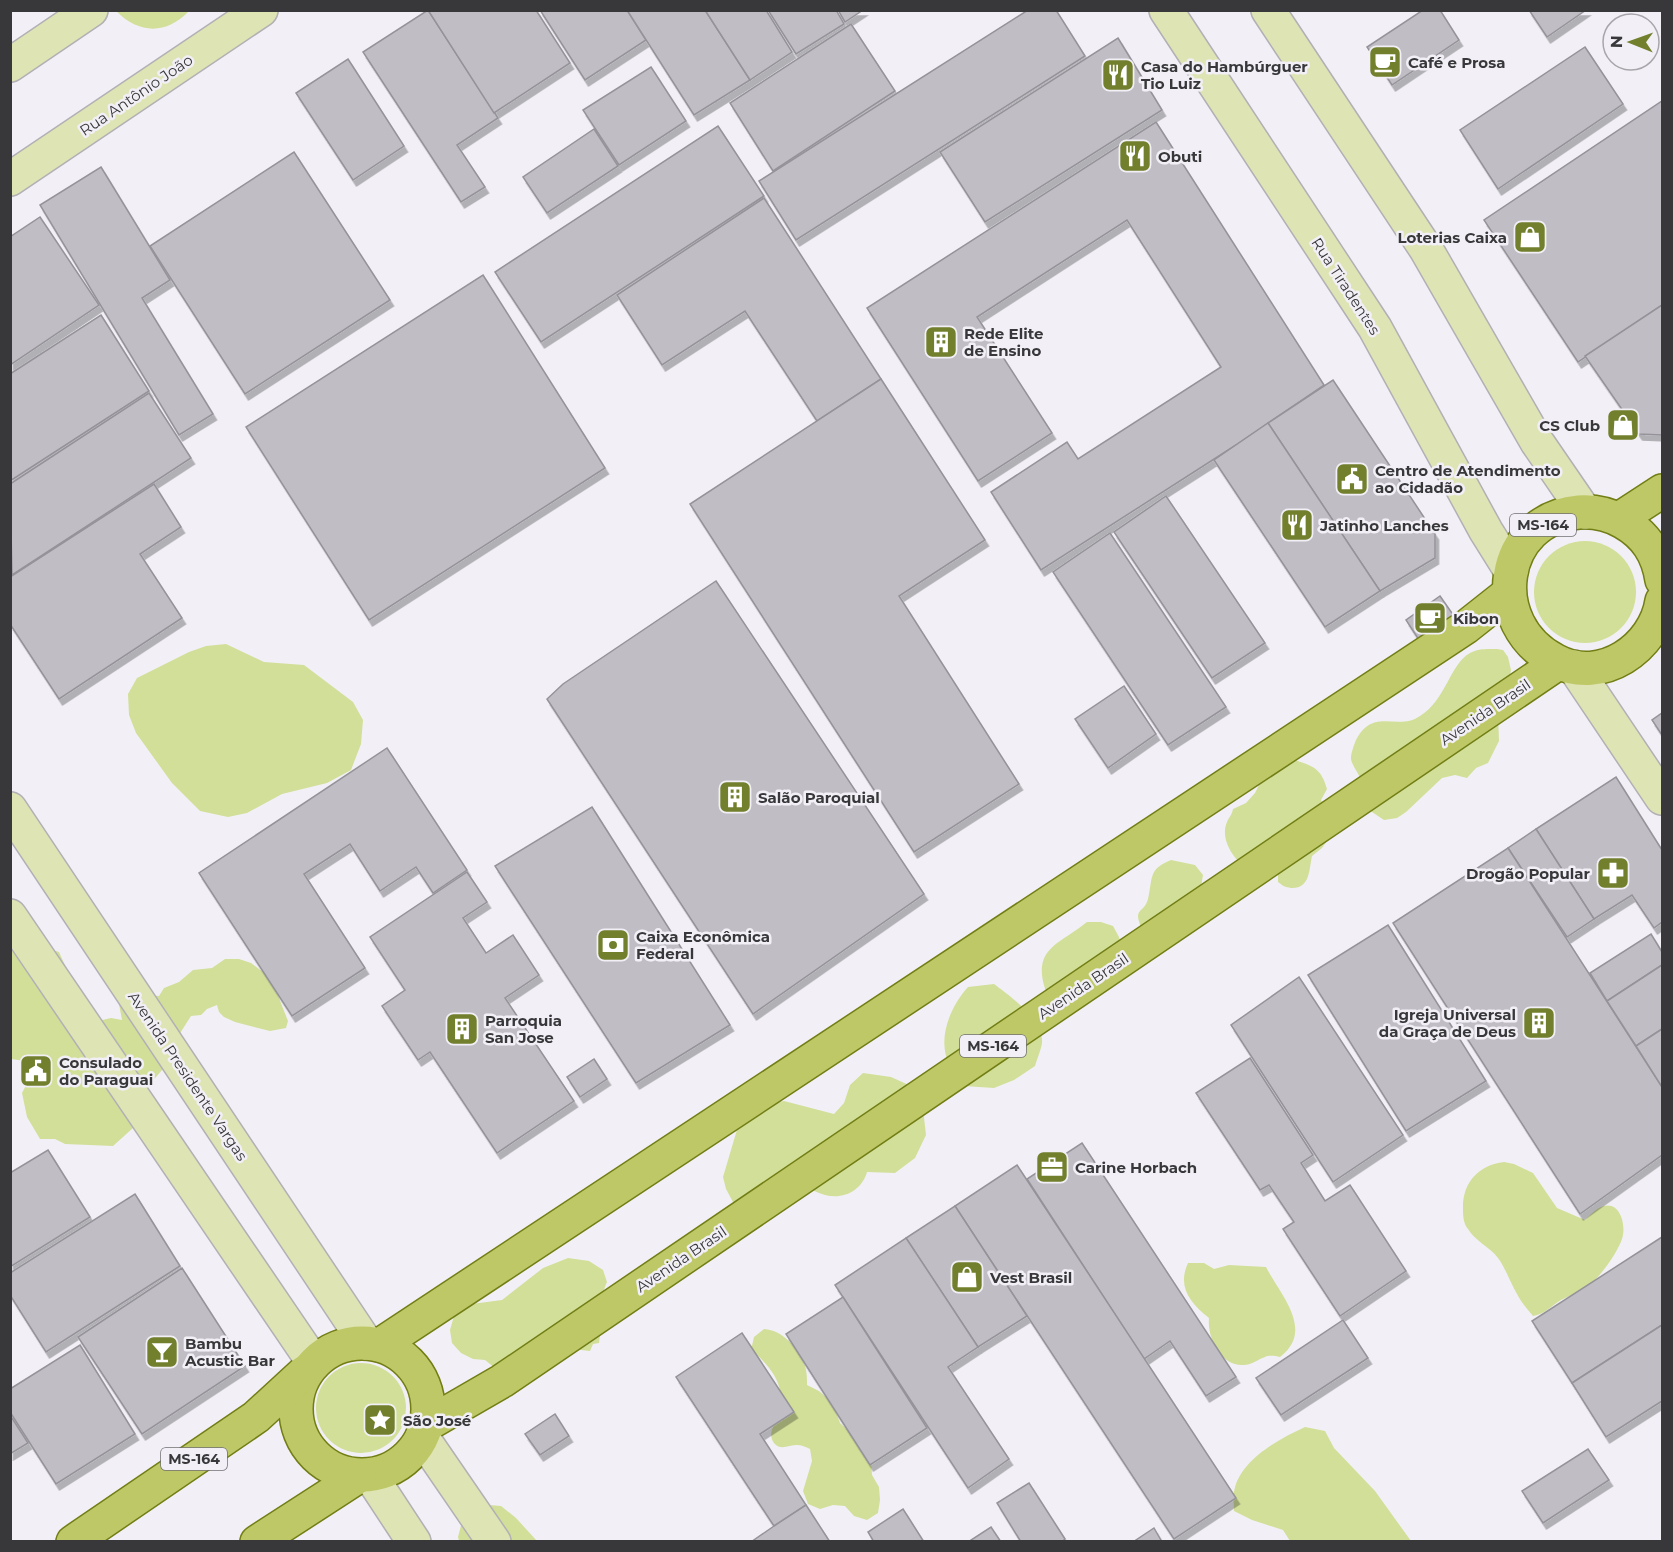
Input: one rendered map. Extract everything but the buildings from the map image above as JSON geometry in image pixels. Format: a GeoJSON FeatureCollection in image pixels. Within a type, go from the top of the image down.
{"type":"FeatureCollection","features":[{"type":"Feature","properties":{"kind":"main road"},"geometry":{"type":"LineString","coordinates":[[10,64],[91,10]]}},
{"type":"Feature","properties":{"kind":"main road","name":"Rua Antônio João"},"geometry":{"type":"LineString","coordinates":[[10,179],[261,10]]}},
{"type":"Feature","properties":{"kind":"main road","name":"Rua Tiradentes"},"geometry":{"type":"LineString","coordinates":[[1166,10],[1375,328],[1486,531],[1510,582]]}},
{"type":"Feature","properties":{"kind":"main road"},"geometry":{"type":"LineString","coordinates":[[1268,10],[1426,249],[1537,442],[1585,512]]}},
{"type":"Feature","properties":{"kind":"main road"},"geometry":{"type":"LineString","coordinates":[[1662,490],[1619,519],[1650,544],[1656,556],[1662,580]]}},
{"type":"Feature","properties":{"kind":"main road","name":"MS-164"},"geometry":{"type":"LineString","coordinates":[[73,1542],[256,1417],[311,1366],[338,1347],[373,1344],[1466,627],[1510,582],[1523,544],[1538,529],[1556,517],[1585,512],[1608,514],[1619,519]]}},
{"type":"Feature","properties":{"kind":"main road"},"geometry":{"type":"LineString","coordinates":[[1510,582],[1515,622],[1524,635],[1533,647],[1566,665],[1662,798]]}},
{"type":"Feature","properties":{"kind":"main road","name":"MS-164"},"geometry":{"type":"LineString","coordinates":[[1566,665],[1600,666],[1625,658],[1650,634],[1661,615]]}},
{"type":"Feature","properties":{"kind":"main road","name":"Avenida Brasil"},"geometry":{"type":"LineString","coordinates":[[424,1431],[502,1381],[1566,665]]}},
{"type":"Feature","properties":{"kind":"main road","name":"Avenida Presidente Vargas"},"geometry":{"type":"LineString","coordinates":[[10,809],[373,1344]]}},
{"type":"Feature","properties":{"kind":"main road"},"geometry":{"type":"LineString","coordinates":[[10,916],[311,1366],[300,1385],[295,1403],[302,1438],[311,1453],[325,1465],[342,1473],[365,1475],[414,1542]]}},
{"type":"Feature","properties":{"kind":"main road"},"geometry":{"type":"LineString","coordinates":[[373,1344],[391,1349],[409,1362],[422,1381],[428,1403],[424,1431],[494,1542]]}},
{"type":"Feature","properties":{"kind":"main road","name":"MS-164"},"geometry":{"type":"LineString","coordinates":[[257,1542],[365,1475],[382,1473],[401,1463],[417,1447],[424,1431]]}},
{"type":"Feature","properties":{"kind":"green space"},"geometry":{"type":"Polygon","coordinates":[[[116,11],[189,11],[171,24],[152,29],[134,24],[116,11]]]}},
{"type":"Feature","properties":{"kind":"green space"},"geometry":{"type":"Polygon","coordinates":[[[1585,541],[1614,549],[1628,563],[1636,592],[1628,621],[1614,635],[1585,643],[1556,635],[1542,621],[1534,592],[1542,563],[1556,549],[1585,541]]]}},
{"type":"Feature","properties":{"kind":"green space"},"geometry":{"type":"Polygon","coordinates":[[[226,644],[264,662],[304,665],[353,702],[363,720],[361,744],[351,770],[327,783],[282,794],[247,813],[228,817],[200,811],[172,783],[136,733],[129,715],[128,694],[137,678],[189,652],[206,646],[226,644]]]}},
{"type":"Feature","properties":{"kind":"green space"},"geometry":{"type":"Polygon","coordinates":[[[1476,650],[1503,650],[1508,657],[1511,670],[1507,691],[1498,715],[1499,741],[1488,763],[1476,768],[1467,778],[1455,775],[1442,778],[1397,818],[1384,820],[1363,806],[1360,778],[1351,758],[1356,740],[1363,730],[1370,724],[1378,722],[1403,722],[1420,716],[1436,701],[1463,658],[1476,650]]]}},
{"type":"Feature","properties":{"kind":"green space"},"geometry":{"type":"Polygon","coordinates":[[[1292,759],[1315,768],[1325,782],[1327,789],[1321,800],[1326,810],[1329,838],[1312,856],[1308,878],[1305,882],[1291,888],[1278,882],[1278,875],[1268,869],[1238,861],[1225,838],[1225,827],[1233,809],[1246,803],[1255,793],[1265,773],[1292,759]]]}},
{"type":"Feature","properties":{"kind":"green space"},"geometry":{"type":"Polygon","coordinates":[[[1171,860],[1195,865],[1203,875],[1201,887],[1142,929],[1138,914],[1148,899],[1153,875],[1158,867],[1171,860]]]}},
{"type":"Feature","properties":{"kind":"green space"},"geometry":{"type":"Polygon","coordinates":[[[1087,922],[1101,922],[1113,926],[1122,949],[1047,994],[1042,967],[1045,957],[1050,949],[1087,922]]]}},
{"type":"Feature","properties":{"kind":"green space"},"geometry":{"type":"Polygon","coordinates":[[[10,937],[59,952],[68,972],[98,1021],[111,1018],[122,1020],[119,1004],[123,993],[159,996],[164,988],[179,982],[193,970],[212,968],[225,959],[239,959],[251,963],[271,978],[288,1021],[286,1028],[270,1031],[235,1022],[224,1017],[217,1005],[207,1009],[201,1015],[191,1016],[177,1038],[168,1063],[150,1084],[133,1128],[113,1146],[65,1144],[55,1139],[40,1139],[27,1117],[22,1093],[34,1070],[25,1061],[11,1059],[10,937]]]}},
{"type":"Feature","properties":{"kind":"green space"},"geometry":{"type":"Polygon","coordinates":[[[994,984],[1032,1017],[1041,1034],[1041,1049],[1035,1066],[1014,1080],[994,1088],[964,1086],[946,1056],[944,1046],[947,1024],[961,995],[968,987],[994,984]]]}},
{"type":"Feature","properties":{"kind":"green space"},"geometry":{"type":"Polygon","coordinates":[[[863,1073],[891,1077],[911,1086],[923,1109],[926,1135],[915,1158],[895,1173],[867,1172],[857,1189],[845,1195],[825,1195],[802,1186],[758,1208],[733,1202],[723,1177],[739,1123],[759,1106],[784,1101],[834,1114],[844,1103],[850,1085],[863,1073]]]}},
{"type":"Feature","properties":{"kind":"green space"},"geometry":{"type":"Polygon","coordinates":[[[1504,1162],[1533,1173],[1557,1208],[1585,1220],[1599,1208],[1612,1206],[1620,1214],[1622,1220],[1623,1233],[1620,1244],[1610,1262],[1597,1278],[1582,1290],[1561,1300],[1541,1314],[1533,1316],[1519,1297],[1498,1258],[1471,1233],[1464,1219],[1464,1198],[1469,1183],[1480,1171],[1504,1162]]]}},
{"type":"Feature","properties":{"kind":"green space"},"geometry":{"type":"Polygon","coordinates":[[[568,1258],[589,1261],[603,1270],[607,1282],[602,1304],[599,1343],[593,1344],[590,1351],[572,1349],[495,1368],[485,1360],[473,1359],[461,1353],[452,1343],[450,1330],[454,1316],[464,1305],[502,1300],[543,1268],[568,1258]]]}},
{"type":"Feature","properties":{"kind":"green space"},"geometry":{"type":"Polygon","coordinates":[[[1188,1263],[1204,1263],[1214,1269],[1229,1265],[1266,1267],[1292,1313],[1295,1336],[1290,1347],[1280,1357],[1267,1356],[1248,1364],[1234,1364],[1227,1360],[1216,1349],[1210,1333],[1209,1318],[1187,1294],[1184,1280],[1188,1263]]]}},
{"type":"Feature","properties":{"kind":"green space"},"geometry":{"type":"Polygon","coordinates":[[[764,1329],[784,1337],[799,1353],[807,1373],[807,1385],[819,1391],[829,1400],[840,1423],[858,1440],[871,1462],[872,1475],[879,1487],[880,1500],[878,1513],[867,1520],[854,1516],[845,1506],[833,1505],[820,1509],[808,1504],[803,1491],[812,1461],[810,1449],[799,1445],[779,1447],[772,1440],[771,1433],[779,1404],[779,1386],[770,1369],[751,1350],[754,1337],[764,1329]]]}},
{"type":"Feature","properties":{"kind":"green space"},"geometry":{"type":"Polygon","coordinates":[[[361,1363],[378,1366],[393,1376],[403,1391],[406,1408],[403,1425],[393,1440],[378,1450],[361,1453],[344,1450],[329,1440],[319,1425],[316,1408],[319,1391],[329,1376],[344,1366],[361,1363]]]}},
{"type":"Feature","properties":{"kind":"green space"},"geometry":{"type":"Polygon","coordinates":[[[1305,1427],[1325,1431],[1334,1448],[1375,1491],[1411,1541],[1290,1541],[1283,1530],[1252,1520],[1234,1511],[1234,1492],[1237,1481],[1244,1470],[1272,1444],[1305,1427]]]}},
{"type":"Feature","properties":{"kind":"green space"},"geometry":{"type":"Polygon","coordinates":[[[467,1503],[501,1506],[516,1518],[537,1541],[459,1541],[458,1537],[467,1503]]]}},
{"type":"Feature","properties":{"kind":"place","name":"Café e Prosa"},"geometry":{"type":"Point","coordinates":[1385,62]}},
{"type":"Feature","properties":{"kind":"place","name":"Casa do Hambúrguer Tio Luiz"},"geometry":{"type":"Point","coordinates":[1118,75]}},
{"type":"Feature","properties":{"kind":"place","name":"Obuti"},"geometry":{"type":"Point","coordinates":[1135,156]}},
{"type":"Feature","properties":{"kind":"place","name":"Loterias Caixa"},"geometry":{"type":"Point","coordinates":[1530,237]}},
{"type":"Feature","properties":{"kind":"place","name":"Rede Elite de Ensino"},"geometry":{"type":"Point","coordinates":[941,342]}},
{"type":"Feature","properties":{"kind":"place","name":"CS Club"},"geometry":{"type":"Point","coordinates":[1623,425]}},
{"type":"Feature","properties":{"kind":"place","name":"Centro de Atendimento ao Cidadão"},"geometry":{"type":"Point","coordinates":[1352,479]}},
{"type":"Feature","properties":{"kind":"place","name":"Jatinho Lanches"},"geometry":{"type":"Point","coordinates":[1297,525]}},
{"type":"Feature","properties":{"kind":"place","name":"Kibon"},"geometry":{"type":"Point","coordinates":[1430,618]}},
{"type":"Feature","properties":{"kind":"place","name":"Salão Paroquial"},"geometry":{"type":"Point","coordinates":[735,797]}},
{"type":"Feature","properties":{"kind":"place","name":"Drogão Popular"},"geometry":{"type":"Point","coordinates":[1613,873]}},
{"type":"Feature","properties":{"kind":"place","name":"Caixa Econômica Federal"},"geometry":{"type":"Point","coordinates":[613,945]}},
{"type":"Feature","properties":{"kind":"place","name":"Igreja Universal da Graça de Deus"},"geometry":{"type":"Point","coordinates":[1539,1023]}},
{"type":"Feature","properties":{"kind":"place","name":"Parroquia San Jose"},"geometry":{"type":"Point","coordinates":[462,1029]}},
{"type":"Feature","properties":{"kind":"place","name":"Consulado do Paraguai"},"geometry":{"type":"Point","coordinates":[36,1071]}},
{"type":"Feature","properties":{"kind":"place","name":"Carine Horbach"},"geometry":{"type":"Point","coordinates":[1052,1167]}},
{"type":"Feature","properties":{"kind":"place","name":"Vest Brasil"},"geometry":{"type":"Point","coordinates":[967,1277]}},
{"type":"Feature","properties":{"kind":"place","name":"Bambu Acustic Bar"},"geometry":{"type":"Point","coordinates":[162,1352]}},
{"type":"Feature","properties":{"kind":"place","name":"São José"},"geometry":{"type":"Point","coordinates":[380,1420]}}]}
